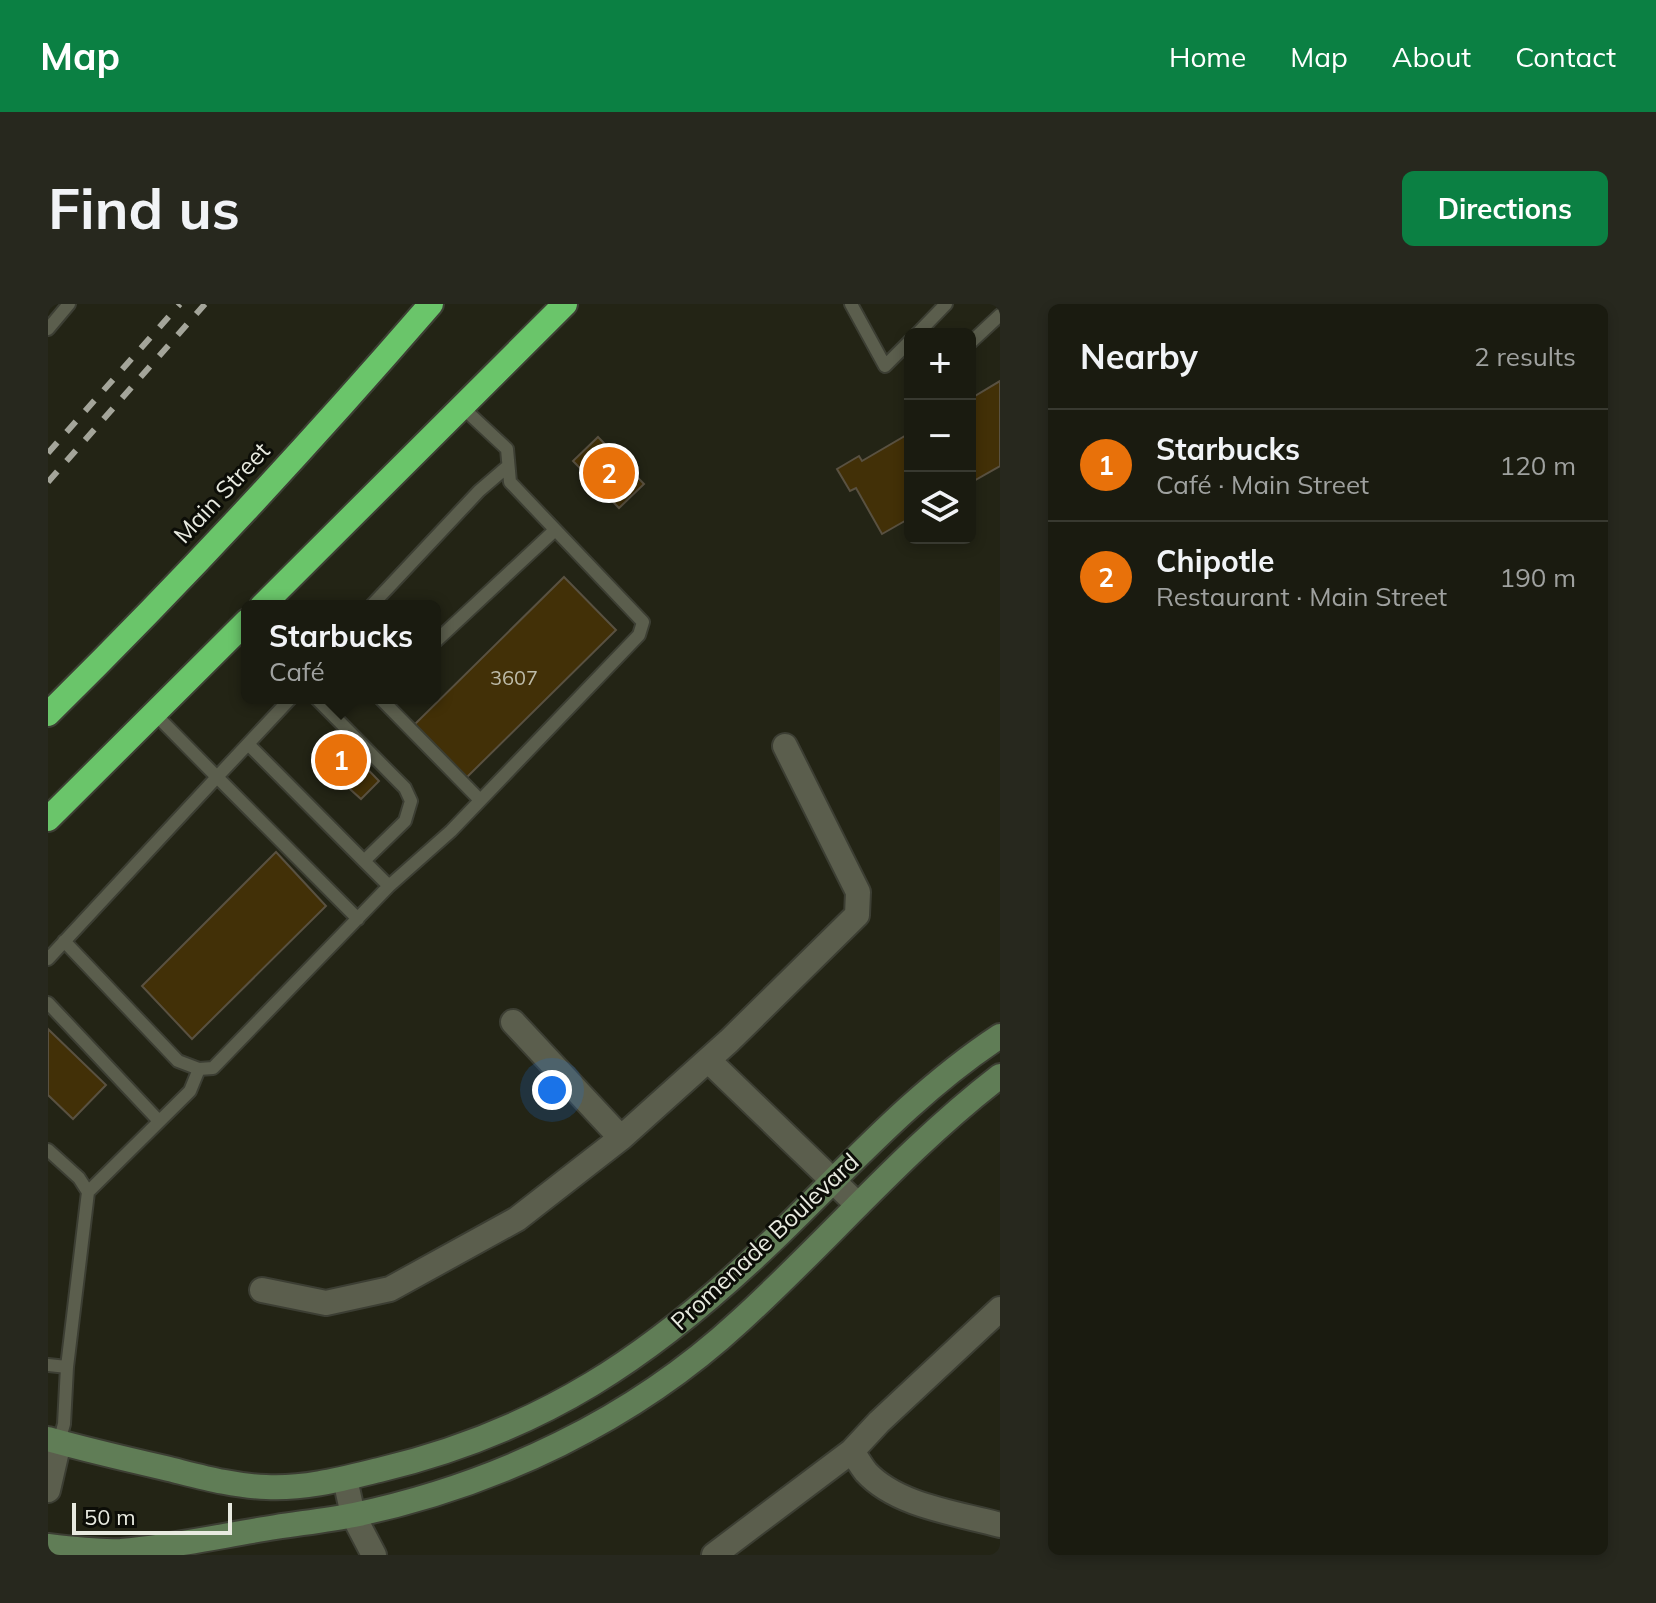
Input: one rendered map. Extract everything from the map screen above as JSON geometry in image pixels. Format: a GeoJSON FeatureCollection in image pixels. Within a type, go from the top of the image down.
{"type":"FeatureCollection","features":[{"type":"Feature","properties":{"kind":"highway","name":"Main Street"},"geometry":{"type":"LineString","coordinates":[[48,714],[134,629],[376,368],[431,304]]}},
{"type":"Feature","properties":{"kind":"highway"},"geometry":{"type":"LineString","coordinates":[[268,600],[565,304]]}},
{"type":"Feature","properties":{"kind":"highway"},"geometry":{"type":"LineString","coordinates":[[48,819],[241,627]]}},
{"type":"Feature","properties":{"kind":"street"},"geometry":{"type":"LineString","coordinates":[[262,1290],[326,1303],[390,1289],[517,1219],[621,1138],[708,1060],[857,915],[858,892],[785,746]]}},
{"type":"Feature","properties":{"kind":"street"},"geometry":{"type":"LineString","coordinates":[[513,1022],[621,1138]]}},
{"type":"Feature","properties":{"kind":"street","name":"Promenade Boulevard"},"geometry":{"type":"LineString","coordinates":[[54,1440],[221,1482],[266,1487],[312,1486],[345,1479],[411,1462],[491,1435],[555,1407],[616,1371],[672,1330],[724,1287],[933,1085],[1000,1036]]}},
{"type":"Feature","properties":{"kind":"street"},"geometry":{"type":"LineString","coordinates":[[708,1060],[858,1205]]}},
{"type":"Feature","properties":{"kind":"street","name":"Promenade Boulevard"},"geometry":{"type":"LineString","coordinates":[[48,1546],[120,1551],[353,1515],[419,1498],[541,1453],[588,1430],[640,1399],[740,1322],[940,1124],[1000,1076]]}},
{"type":"Feature","properties":{"kind":"street"},"geometry":{"type":"LineString","coordinates":[[714,1555],[852,1451],[1000,1309]]}},
{"type":"Feature","properties":{"kind":"street"},"geometry":{"type":"LineString","coordinates":[[48,1490],[54,1440]]}},
{"type":"Feature","properties":{"kind":"street"},"geometry":{"type":"LineString","coordinates":[[852,1451],[866,1472],[888,1489],[914,1501],[1000,1525]]}},
{"type":"Feature","properties":{"kind":"street"},"geometry":{"type":"LineString","coordinates":[[345,1479],[353,1515],[374,1555]]}},
{"type":"Feature","properties":{"kind":"lane"},"geometry":{"type":"LineString","coordinates":[[48,329],[69,304]]}},
{"type":"Feature","properties":{"kind":"lane"},"geometry":{"type":"LineString","coordinates":[[851,304],[885,366],[904,347]]}},
{"type":"Feature","properties":{"kind":"lane"},"geometry":{"type":"LineString","coordinates":[[923,328],[946,304]]}},
{"type":"Feature","properties":{"kind":"lane"},"geometry":{"type":"LineString","coordinates":[[976,337],[1000,315]]}},
{"type":"Feature","properties":{"kind":"lane"},"geometry":{"type":"LineString","coordinates":[[64,941],[178,1061],[199,1069],[213,1068],[639,635],[643,622],[510,482],[507,449],[462,407]]}},
{"type":"Feature","properties":{"kind":"lane"},"geometry":{"type":"LineString","coordinates":[[377,600],[479,491],[508,466]]}},
{"type":"Feature","properties":{"kind":"lane"},"geometry":{"type":"LineString","coordinates":[[441,636],[555,530]]}},
{"type":"Feature","properties":{"kind":"lane"},"geometry":{"type":"LineString","coordinates":[[48,959],[285,704]]}},
{"type":"Feature","properties":{"kind":"lane"},"geometry":{"type":"LineString","coordinates":[[322,704],[405,788],[411,801],[405,821],[364,861]]}},
{"type":"Feature","properties":{"kind":"lane"},"geometry":{"type":"LineString","coordinates":[[386,704],[480,800]]}},
{"type":"Feature","properties":{"kind":"lane"},"geometry":{"type":"LineString","coordinates":[[154,713],[358,919]]}},
{"type":"Feature","properties":{"kind":"lane"},"geometry":{"type":"LineString","coordinates":[[248,744],[389,886]]}},
{"type":"Feature","properties":{"kind":"lane"},"geometry":{"type":"LineString","coordinates":[[48,1003],[159,1121]]}},
{"type":"Feature","properties":{"kind":"lane"},"geometry":{"type":"LineString","coordinates":[[54,1440],[64,1424],[67,1367],[88,1192],[190,1091],[199,1069]]}},
{"type":"Feature","properties":{"kind":"lane"},"geometry":{"type":"LineString","coordinates":[[48,1150],[79,1178],[88,1192]]}},
{"type":"Feature","properties":{"kind":"lane"},"geometry":{"type":"LineString","coordinates":[[48,1365],[67,1367]]}},
{"type":"Feature","properties":{"kind":"building"},"geometry":{"type":"Polygon","coordinates":[[[1000,381],[1000,466],[976,480],[976,400],[976,395],[1000,381]]]}},
{"type":"Feature","properties":{"kind":"building"},"geometry":{"type":"Polygon","coordinates":[[[904,436],[904,521],[882,534],[856,488],[850,491],[837,469],[859,456],[862,461],[904,436]]]}},
{"type":"Feature","properties":{"kind":"building"},"geometry":{"type":"Polygon","coordinates":[[[598,437],[644,484],[619,508],[573,461],[598,437]]]}},
{"type":"Feature","properties":{"kind":"building"},"geometry":{"type":"Polygon","coordinates":[[[564,577],[616,630],[465,779],[413,726],[435,704],[441,704],[441,698],[564,577]]]}},
{"type":"Feature","properties":{"kind":"building"},"geometry":{"type":"Polygon","coordinates":[[[332,735],[340,743],[345,739],[353,748],[350,751],[379,781],[361,799],[330,771],[332,768],[315,751],[332,735]]]}},
{"type":"Feature","properties":{"kind":"building"},"geometry":{"type":"Polygon","coordinates":[[[276,852],[326,906],[192,1039],[142,986],[276,852]]]}},
{"type":"Feature","properties":{"kind":"building"},"geometry":{"type":"Polygon","coordinates":[[[48,1029],[106,1085],[73,1119],[48,1095],[48,1029]]]}},
{"type":"Feature","properties":{"kind":"railway"},"geometry":{"type":"LineString","coordinates":[[48,453],[180,304]]}},
{"type":"Feature","properties":{"kind":"railway"},"geometry":{"type":"LineString","coordinates":[[48,482],[205,304]]}},
{"type":"Feature","properties":{"kind":"place","name":"Chipotle"},"geometry":{"type":"Point","coordinates":[609,473]}},
{"type":"Feature","properties":{"kind":"place","name":"Starbucks"},"geometry":{"type":"Point","coordinates":[341,760]}}]}
